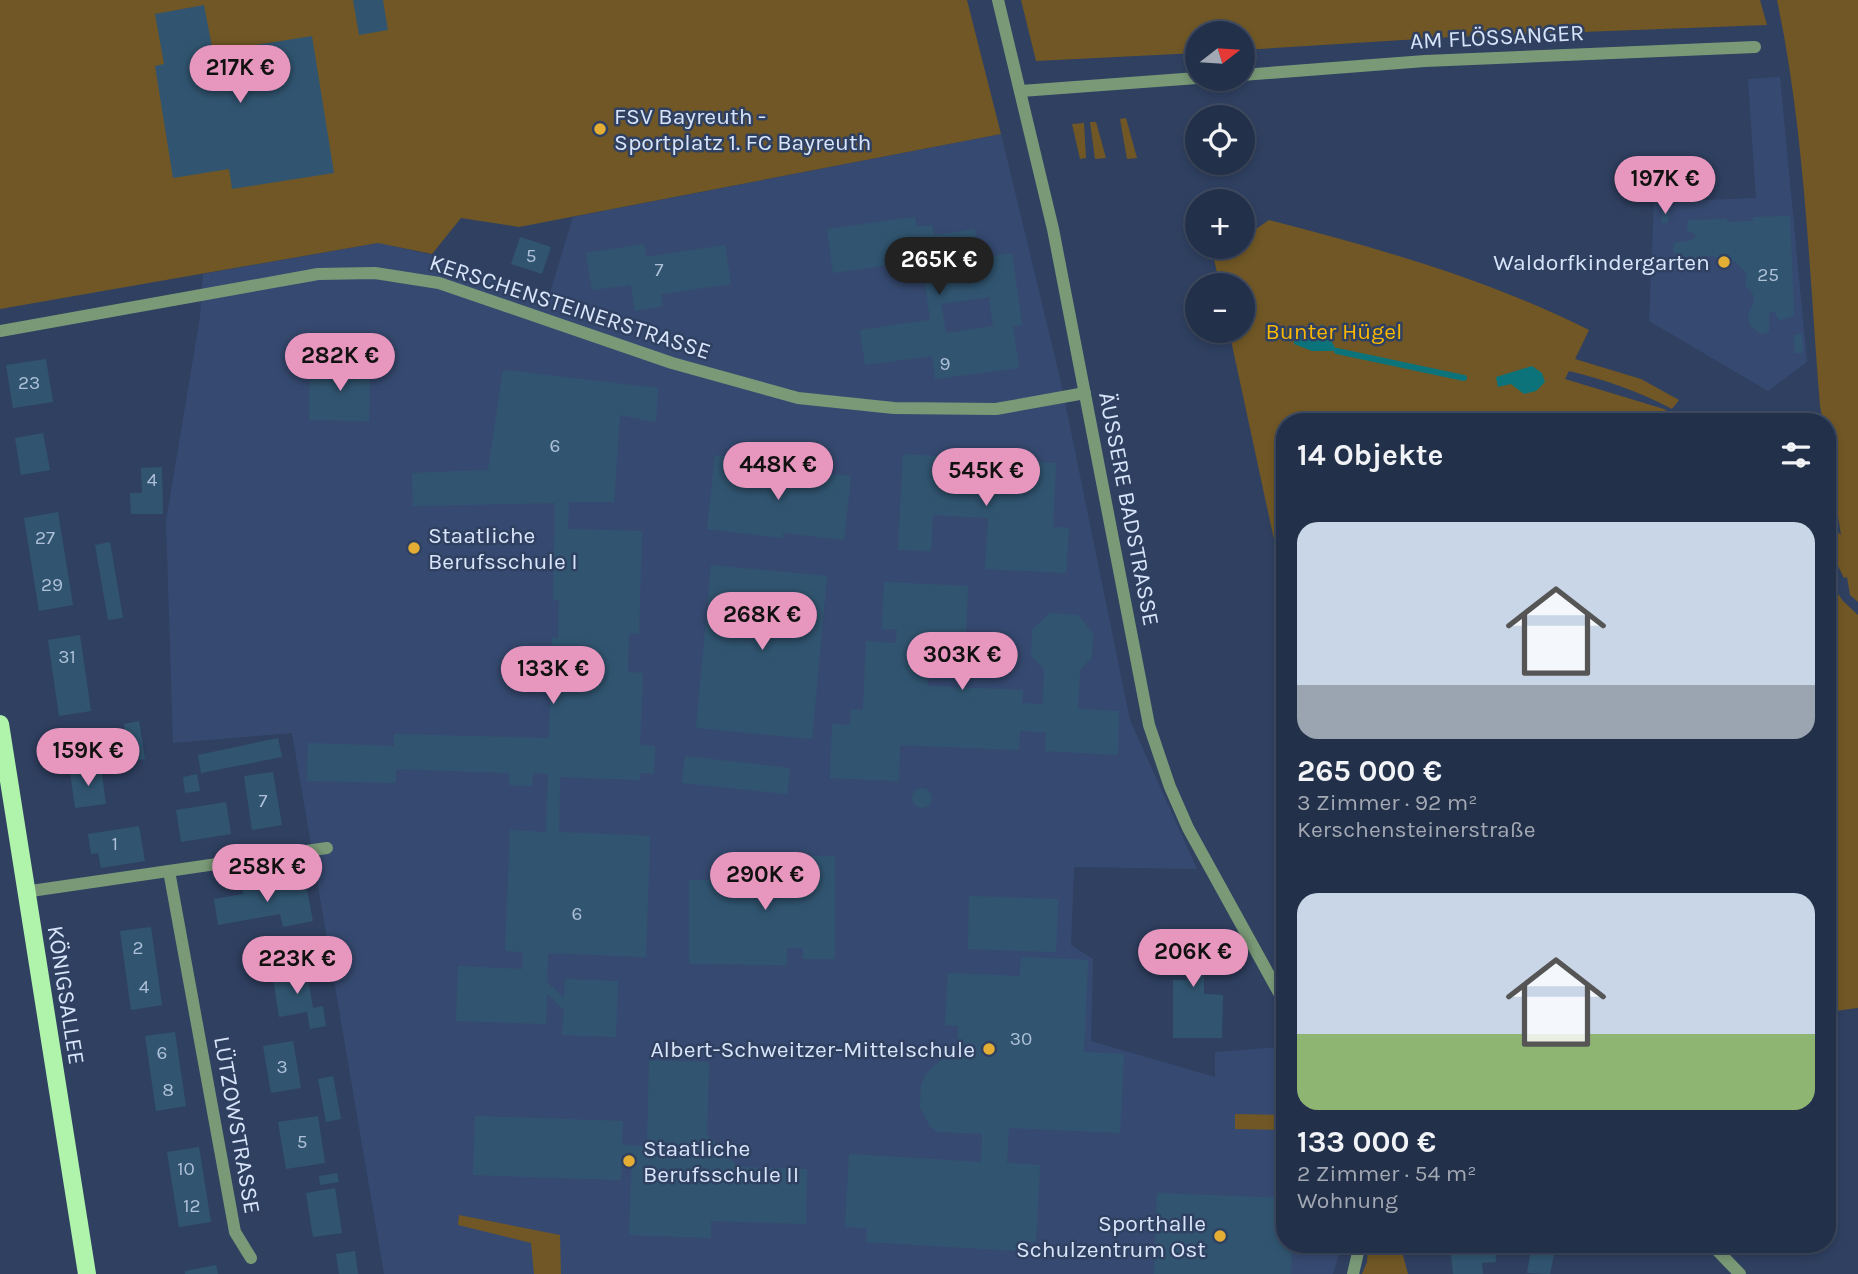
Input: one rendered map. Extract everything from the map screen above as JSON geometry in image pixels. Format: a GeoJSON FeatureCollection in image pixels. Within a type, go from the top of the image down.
{"type":"FeatureCollection","features":[{"type":"Feature","properties":{"kind":"main road","name":"KÖNIGSALLEE"},"geometry":{"type":"LineString","coordinates":[[0,724],[24,892],[87,1274]]}},
{"type":"Feature","properties":{"kind":"street","name":"ÄUSSERE BADSTRASSE"},"geometry":{"type":"LineString","coordinates":[[998,0],[1051,217],[1149,725],[1170,787],[1188,828],[1276,988]]}},
{"type":"Feature","properties":{"kind":"street","name":"AM FLÖSSANGER"},"geometry":{"type":"LineString","coordinates":[[1255,74],[1425,61],[1755,47]]}},
{"type":"Feature","properties":{"kind":"street"},"geometry":{"type":"LineString","coordinates":[[1021,91],[1185,79]]}},
{"type":"Feature","properties":{"kind":"street","name":"KERSCHENSTEINERSTRASSE"},"geometry":{"type":"LineString","coordinates":[[0,331],[318,274],[375,273],[439,283],[672,363],[798,398],[894,408],[996,409],[1085,393]]}},
{"type":"Feature","properties":{"kind":"street"},"geometry":{"type":"LineString","coordinates":[[24,892],[327,848]]}},
{"type":"Feature","properties":{"kind":"street","name":"LÜTZOWSTRASSE"},"geometry":{"type":"LineString","coordinates":[[169,871],[235,1232],[251,1258]]}},
{"type":"Feature","properties":{"kind":"street"},"geometry":{"type":"LineString","coordinates":[[1353,1274],[1358,1253]]}},
{"type":"Feature","properties":{"kind":"street"},"geometry":{"type":"LineString","coordinates":[[1720,1253],[1740,1274]]}},
{"type":"Feature","properties":{"kind":"shaded area","name":"Waldorfkindergarten"},"geometry":{"type":"Polygon","coordinates":[[[1780,77],[1807,362],[1768,391],[1649,321],[1654,202],[1756,198],[1748,79],[1780,77]]]}},
{"type":"Feature","properties":{"kind":"shaded area"},"geometry":{"type":"Polygon","coordinates":[[[1001,134],[1060,378],[1130,720],[1197,869],[1074,867],[1071,945],[1093,959],[1091,1041],[1215,1077],[1215,1052],[1276,1048],[1276,1253],[1339,1253],[1333,1274],[384,1274],[292,733],[173,743],[166,521],[200,317],[203,274],[379,243],[432,255],[549,296],[573,217],[1001,134]]]}},
{"type":"Feature","properties":{"kind":"shaded area"},"geometry":{"type":"Polygon","coordinates":[[[1322,324],[1337,351],[1312,351],[1294,344],[1294,337],[1305,332],[1315,334],[1322,324]]]}},
{"type":"Feature","properties":{"kind":"shaded area"},"geometry":{"type":"Polygon","coordinates":[[[1532,366],[1542,373],[1545,382],[1536,391],[1524,394],[1511,384],[1498,387],[1496,377],[1532,366]]]}},
{"type":"Feature","properties":{"kind":"green space"},"geometry":{"type":"Polygon","coordinates":[[[0,0],[967,0],[1001,134],[519,227],[461,218],[432,254],[378,243],[0,309],[0,0]]]}},
{"type":"Feature","properties":{"kind":"green space"},"geometry":{"type":"Polygon","coordinates":[[[1021,0],[1760,0],[1767,25],[1452,37],[1255,49],[1255,21],[1185,21],[1185,54],[1036,61],[1021,0]]]}},
{"type":"Feature","properties":{"kind":"green space"},"geometry":{"type":"Polygon","coordinates":[[[1777,0],[1858,0],[1858,602],[1850,595],[1847,577],[1844,578],[1836,562],[1836,530],[1841,535],[1836,504],[1836,413],[1821,413],[1820,406],[1800,151],[1777,0]]]}},
{"type":"Feature","properties":{"kind":"green space"},"geometry":{"type":"Polygon","coordinates":[[[1126,118],[1137,158],[1127,159],[1120,119],[1126,118]]]}},
{"type":"Feature","properties":{"kind":"green space"},"geometry":{"type":"Polygon","coordinates":[[[1090,122],[1096,122],[1106,158],[1095,159],[1090,122]]]}},
{"type":"Feature","properties":{"kind":"green space"},"geometry":{"type":"Polygon","coordinates":[[[1084,123],[1086,158],[1080,159],[1072,124],[1084,123]]]}},
{"type":"Feature","properties":{"kind":"green space","name":"Bunter Hügel"},"geometry":{"type":"Polygon","coordinates":[[[1269,220],[1351,242],[1471,280],[1589,330],[1575,359],[1641,379],[1679,400],[1672,409],[1634,391],[1569,371],[1565,379],[1670,413],[1276,413],[1276,549],[1232,343],[1255,343],[1255,273],[1217,273],[1214,259],[1255,259],[1255,230],[1269,220]]]}},
{"type":"Feature","properties":{"kind":"green space"},"geometry":{"type":"Polygon","coordinates":[[[1836,591],[1858,615],[1858,1008],[1836,1011],[1836,591]]]}},
{"type":"Feature","properties":{"kind":"green space"},"geometry":{"type":"Polygon","coordinates":[[[1235,1114],[1276,1115],[1276,1130],[1235,1129],[1235,1114]]]}},
{"type":"Feature","properties":{"kind":"green space"},"geometry":{"type":"Polygon","coordinates":[[[459,1215],[560,1235],[561,1274],[534,1274],[531,1243],[458,1225],[459,1215]]]}},
{"type":"Feature","properties":{"kind":"green space"},"geometry":{"type":"Polygon","coordinates":[[[1368,1253],[1402,1253],[1408,1274],[1362,1274],[1368,1253]]]}},
{"type":"Feature","properties":{"kind":"building"},"geometry":{"type":"Polygon","coordinates":[[[353,0],[383,0],[388,30],[359,35],[353,0]]]}},
{"type":"Feature","properties":{"kind":"building"},"geometry":{"type":"Polygon","coordinates":[[[204,5],[213,52],[312,36],[334,173],[232,189],[229,169],[173,178],[155,66],[164,64],[155,14],[204,5]]]}},
{"type":"Feature","properties":{"kind":"building"},"geometry":{"type":"Polygon","coordinates":[[[1662,208],[1669,208],[1668,223],[1661,223],[1662,208]]]}},
{"type":"Feature","properties":{"kind":"building"},"geometry":{"type":"Polygon","coordinates":[[[1790,216],[1794,316],[1779,320],[1774,311],[1769,313],[1769,332],[1761,334],[1750,326],[1748,314],[1754,303],[1753,294],[1745,285],[1747,273],[1734,261],[1722,262],[1713,256],[1705,256],[1693,262],[1681,260],[1673,251],[1674,243],[1693,240],[1696,235],[1687,230],[1688,220],[1753,221],[1753,217],[1790,216]]]}},
{"type":"Feature","properties":{"kind":"building"},"geometry":{"type":"Polygon","coordinates":[[[915,217],[917,227],[932,225],[934,235],[975,229],[979,258],[1012,253],[1022,325],[1013,326],[1019,368],[935,379],[932,356],[865,365],[860,330],[930,320],[922,260],[833,273],[827,229],[915,217]],[[989,297],[941,304],[946,333],[993,326],[989,297]]]}},
{"type":"Feature","properties":{"kind":"building"},"geometry":{"type":"Polygon","coordinates":[[[520,237],[551,247],[542,274],[511,264],[520,237]]]}},
{"type":"Feature","properties":{"kind":"building"},"geometry":{"type":"Polygon","coordinates":[[[644,244],[646,257],[725,245],[731,284],[661,294],[663,306],[635,311],[631,285],[592,290],[586,253],[644,244]]]}},
{"type":"Feature","properties":{"kind":"building"},"geometry":{"type":"Polygon","coordinates":[[[1802,334],[1803,353],[1795,353],[1794,335],[1802,334]]]}},
{"type":"Feature","properties":{"kind":"building"},"geometry":{"type":"Polygon","coordinates":[[[46,359],[53,402],[13,408],[6,365],[46,359]]]}},
{"type":"Feature","properties":{"kind":"building"},"geometry":{"type":"Polygon","coordinates":[[[310,366],[370,366],[369,421],[309,420],[310,366]]]}},
{"type":"Feature","properties":{"kind":"building"},"geometry":{"type":"Polygon","coordinates":[[[503,370],[658,388],[656,422],[620,415],[614,502],[569,502],[568,529],[642,531],[639,634],[629,633],[628,672],[643,673],[640,745],[655,746],[654,774],[640,773],[640,780],[560,777],[559,832],[650,836],[646,957],[548,953],[547,982],[564,998],[565,979],[618,981],[616,1037],[562,1035],[564,1010],[547,994],[546,1024],[456,1021],[458,966],[523,969],[523,952],[505,951],[510,830],[546,832],[548,774],[533,773],[532,786],[509,785],[509,773],[396,769],[396,783],[307,781],[308,743],[394,746],[394,734],[549,738],[552,637],[558,638],[559,600],[553,600],[555,503],[413,506],[412,473],[488,470],[503,370]]]}},
{"type":"Feature","properties":{"kind":"building"},"geometry":{"type":"Polygon","coordinates":[[[43,433],[50,470],[21,475],[15,438],[43,433]]]}},
{"type":"Feature","properties":{"kind":"building"},"geometry":{"type":"Polygon","coordinates":[[[903,454],[1056,463],[1053,527],[1069,528],[1066,573],[985,569],[988,518],[933,515],[931,551],[898,550],[903,454]]]}},
{"type":"Feature","properties":{"kind":"building"},"geometry":{"type":"Polygon","coordinates":[[[715,455],[743,459],[741,474],[785,480],[787,469],[851,476],[844,540],[783,533],[783,538],[707,529],[715,455]]]}},
{"type":"Feature","properties":{"kind":"building"},"geometry":{"type":"Polygon","coordinates":[[[162,467],[163,514],[131,514],[130,493],[142,493],[141,468],[162,467]]]}},
{"type":"Feature","properties":{"kind":"building"},"geometry":{"type":"Polygon","coordinates":[[[58,512],[73,605],[39,611],[24,518],[58,512]]]}},
{"type":"Feature","properties":{"kind":"building"},"geometry":{"type":"Polygon","coordinates":[[[110,542],[123,618],[108,620],[95,545],[110,542]]]}},
{"type":"Feature","properties":{"kind":"building"},"geometry":{"type":"Polygon","coordinates":[[[711,565],[827,576],[812,739],[696,728],[711,565]]]}},
{"type":"Feature","properties":{"kind":"building"},"geometry":{"type":"Polygon","coordinates":[[[884,582],[968,586],[966,636],[931,634],[928,686],[1023,690],[1022,703],[1043,704],[1044,669],[1031,656],[1032,630],[1050,613],[1078,615],[1093,633],[1092,657],[1080,670],[1078,709],[1119,711],[1118,755],[1045,751],[1046,732],[1020,731],[1019,750],[900,745],[899,781],[830,778],[832,724],[850,725],[851,709],[863,710],[866,641],[896,643],[897,629],[882,629],[884,582]]]}},
{"type":"Feature","properties":{"kind":"building"},"geometry":{"type":"Polygon","coordinates":[[[80,635],[91,711],[59,716],[48,640],[80,635]]]}},
{"type":"Feature","properties":{"kind":"building"},"geometry":{"type":"Polygon","coordinates":[[[139,721],[145,759],[130,761],[124,724],[139,721]]]}},
{"type":"Feature","properties":{"kind":"building"},"geometry":{"type":"Polygon","coordinates":[[[278,738],[282,757],[201,773],[198,755],[278,738]]]}},
{"type":"Feature","properties":{"kind":"building"},"geometry":{"type":"Polygon","coordinates":[[[685,756],[790,768],[787,794],[682,783],[685,756]]]}},
{"type":"Feature","properties":{"kind":"building"},"geometry":{"type":"Polygon","coordinates":[[[101,768],[106,804],[75,808],[70,772],[101,768]]]}},
{"type":"Feature","properties":{"kind":"building"},"geometry":{"type":"Polygon","coordinates":[[[273,772],[282,825],[252,830],[244,776],[273,772]]]}},
{"type":"Feature","properties":{"kind":"building"},"geometry":{"type":"Polygon","coordinates":[[[197,774],[200,791],[185,793],[183,777],[197,774]]]}},
{"type":"Feature","properties":{"kind":"building"},"geometry":{"type":"Polygon","coordinates":[[[922,788],[929,791],[932,798],[929,805],[922,808],[915,805],[912,798],[915,791],[922,788]]]}},
{"type":"Feature","properties":{"kind":"building"},"geometry":{"type":"Polygon","coordinates":[[[226,802],[231,834],[181,842],[176,810],[226,802]]]}},
{"type":"Feature","properties":{"kind":"building"},"geometry":{"type":"Polygon","coordinates":[[[139,826],[145,861],[101,868],[98,853],[91,854],[88,834],[139,826]]]}},
{"type":"Feature","properties":{"kind":"building"},"geometry":{"type":"Polygon","coordinates":[[[736,855],[835,856],[835,959],[803,959],[803,948],[787,948],[787,965],[689,964],[689,880],[722,880],[722,888],[736,888],[736,855]]]}},
{"type":"Feature","properties":{"kind":"building"},"geometry":{"type":"Polygon","coordinates":[[[305,880],[313,921],[283,927],[280,914],[218,925],[214,899],[243,894],[242,887],[275,882],[275,886],[305,880]]]}},
{"type":"Feature","properties":{"kind":"building"},"geometry":{"type":"Polygon","coordinates":[[[969,896],[1058,899],[1056,952],[968,949],[969,896]]]}},
{"type":"Feature","properties":{"kind":"building"},"geometry":{"type":"Polygon","coordinates":[[[151,927],[162,1005],[131,1010],[120,931],[151,927]]]}},
{"type":"Feature","properties":{"kind":"building"},"geometry":{"type":"Polygon","coordinates":[[[1163,940],[1215,940],[1215,967],[1204,966],[1204,994],[1223,995],[1222,1038],[1173,1038],[1173,980],[1188,980],[1188,973],[1163,972],[1163,940]]]}},
{"type":"Feature","properties":{"kind":"building"},"geometry":{"type":"Polygon","coordinates":[[[1021,957],[1088,960],[1084,1052],[1124,1054],[1120,1133],[1009,1128],[1007,1163],[1040,1165],[1036,1242],[1019,1241],[1018,1251],[866,1242],[867,1228],[845,1227],[849,1154],[981,1162],[982,1134],[938,1132],[930,1126],[920,1108],[921,1085],[926,1074],[942,1059],[957,1060],[958,1026],[945,1025],[948,973],[1020,976],[1021,957]]]}},
{"type":"Feature","properties":{"kind":"building"},"geometry":{"type":"Polygon","coordinates":[[[306,967],[313,1008],[323,1006],[326,1026],[310,1029],[307,1012],[279,1017],[272,973],[306,967]]]}},
{"type":"Feature","properties":{"kind":"building"},"geometry":{"type":"Polygon","coordinates":[[[175,1032],[186,1106],[156,1111],[145,1036],[175,1032]]]}},
{"type":"Feature","properties":{"kind":"building"},"geometry":{"type":"Polygon","coordinates":[[[293,1041],[301,1088],[271,1093],[263,1046],[293,1041]]]}},
{"type":"Feature","properties":{"kind":"building"},"geometry":{"type":"Polygon","coordinates":[[[649,1060],[709,1062],[707,1134],[738,1167],[807,1169],[806,1224],[711,1221],[711,1238],[629,1235],[632,1156],[622,1155],[621,1180],[473,1175],[475,1116],[623,1121],[622,1145],[647,1146],[649,1060]]]}},
{"type":"Feature","properties":{"kind":"building"},"geometry":{"type":"Polygon","coordinates":[[[333,1076],[341,1119],[326,1122],[318,1079],[333,1076]]]}},
{"type":"Feature","properties":{"kind":"building"},"geometry":{"type":"Polygon","coordinates":[[[318,1116],[325,1163],[286,1169],[278,1122],[318,1116]]]}},
{"type":"Feature","properties":{"kind":"building"},"geometry":{"type":"Polygon","coordinates":[[[199,1147],[211,1222],[179,1227],[167,1152],[199,1147]]]}},
{"type":"Feature","properties":{"kind":"building"},"geometry":{"type":"Polygon","coordinates":[[[337,1173],[339,1182],[320,1185],[319,1176],[337,1173]]]}},
{"type":"Feature","properties":{"kind":"building"},"geometry":{"type":"Polygon","coordinates":[[[335,1188],[342,1233],[313,1237],[306,1193],[335,1188]]]}},
{"type":"Feature","properties":{"kind":"building","name":"Sporthalle Schulzentrum Ost"},"geometry":{"type":"Polygon","coordinates":[[[1157,1193],[1276,1198],[1276,1253],[1292,1253],[1291,1274],[1154,1274],[1157,1193]]]}},
{"type":"Feature","properties":{"kind":"building"},"geometry":{"type":"Polygon","coordinates":[[[355,1251],[358,1274],[339,1274],[336,1254],[355,1251]]]}},
{"type":"Feature","properties":{"kind":"building"},"geometry":{"type":"Polygon","coordinates":[[[1451,1253],[1496,1253],[1496,1262],[1482,1263],[1483,1274],[1453,1274],[1451,1253]]]}},
{"type":"Feature","properties":{"kind":"building"},"geometry":{"type":"Polygon","coordinates":[[[1530,1253],[1554,1253],[1550,1274],[1527,1273],[1530,1253]]]}},
{"type":"Feature","properties":{"kind":"building"},"geometry":{"type":"Polygon","coordinates":[[[216,1265],[218,1274],[185,1274],[185,1271],[216,1265]]]}},
{"type":"Feature","properties":{"kind":"waterway"},"geometry":{"type":"LineString","coordinates":[[1337,351],[1464,378]]}},
{"type":"Feature","properties":{"kind":"place","name":"FSV Bayreuth - Sportplatz 1. FC Bayreuth"},"geometry":{"type":"Point","coordinates":[600,129]}},
{"type":"Feature","properties":{"kind":"place","name":"Waldorfkindergarten"},"geometry":{"type":"Point","coordinates":[1724,262]}},
{"type":"Feature","properties":{"kind":"place","name":"Staatliche Berufsschule I"},"geometry":{"type":"Point","coordinates":[414,548]}},
{"type":"Feature","properties":{"kind":"place","name":"Albert-Schweitzer-Mittelschule"},"geometry":{"type":"Point","coordinates":[989,1049]}},
{"type":"Feature","properties":{"kind":"place","name":"Staatliche Berufsschule II"},"geometry":{"type":"Point","coordinates":[629,1161]}},
{"type":"Feature","properties":{"kind":"place","name":"Sporthalle Schulzentrum Ost"},"geometry":{"type":"Point","coordinates":[1220,1236]}}]}
